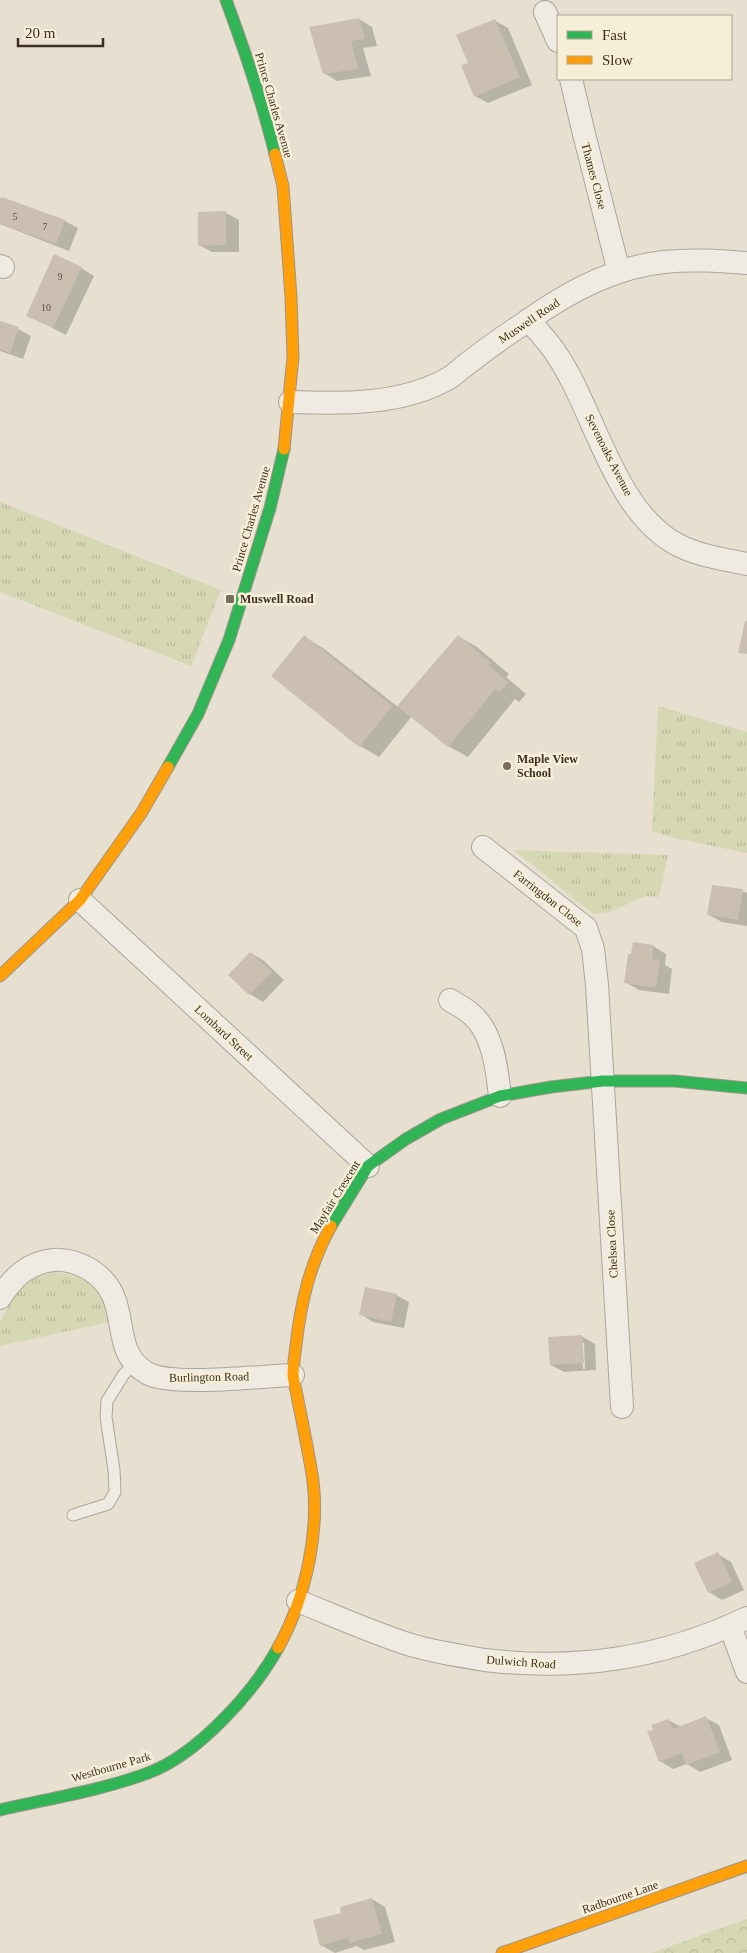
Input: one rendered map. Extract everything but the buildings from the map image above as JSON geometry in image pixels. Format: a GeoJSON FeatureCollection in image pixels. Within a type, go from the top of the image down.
{"type":"FeatureCollection","features":[{"type":"Feature","properties":{"kind":"street","name":"Prince Charles Avenue"},"geometry":{"type":"LineString","coordinates":[[0,976],[80,900],[142,812],[198,714],[214,679],[238,614],[270,508],[284,452],[293,357],[292,297],[283,186],[267,121],[245,51],[226,0]]}},
{"type":"Feature","properties":{"kind":"street"},"geometry":{"type":"LineString","coordinates":[[545,12],[557,38]]}},
{"type":"Feature","properties":{"kind":"street","name":"Thames Close"},"geometry":{"type":"LineString","coordinates":[[571,80],[619,272]]}},
{"type":"Feature","properties":{"kind":"street","name":"Muswell Road"},"geometry":{"type":"LineString","coordinates":[[290,402],[336,404],[394,398],[449,378],[528,320],[575,291],[619,272],[662,262],[716,260],[747,263]]}},
{"type":"Feature","properties":{"kind":"street","name":"Sevenoaks Avenue"},"geometry":{"type":"LineString","coordinates":[[528,320],[558,355],[615,472],[630,498],[652,525],[676,544],[695,552],[747,564]]}},
{"type":"Feature","properties":{"kind":"street","name":"Farringdon Close"},"geometry":{"type":"LineString","coordinates":[[483,847],[586,928],[593,948],[603,1081]]}},
{"type":"Feature","properties":{"kind":"street","name":"Lombard Street"},"geometry":{"type":"LineString","coordinates":[[80,900],[368,1166]]}},
{"type":"Feature","properties":{"kind":"street"},"geometry":{"type":"LineString","coordinates":[[450,1000],[471,1014],[487,1036],[497,1065],[500,1096]]}},
{"type":"Feature","properties":{"kind":"street","name":"Mayfair Crescent"},"geometry":{"type":"LineString","coordinates":[[298,1601],[310,1556],[315,1514],[312,1471],[294,1375],[298,1326],[308,1276],[320,1246],[368,1166],[406,1139],[441,1119],[500,1096],[551,1087],[603,1081],[674,1081],[747,1088]]}},
{"type":"Feature","properties":{"kind":"street","name":"Chelsea Close"},"geometry":{"type":"LineString","coordinates":[[603,1081],[622,1407]]}},
{"type":"Feature","properties":{"kind":"street"},"geometry":{"type":"LineString","coordinates":[[0,1298],[17,1275],[34,1264],[43,1261],[66,1260],[85,1266],[103,1278],[115,1297],[125,1346],[134,1364]]}},
{"type":"Feature","properties":{"kind":"street","name":"Burlington Road"},"geometry":{"type":"LineString","coordinates":[[134,1364],[156,1377],[168,1379],[197,1380],[294,1375]]}},
{"type":"Feature","properties":{"kind":"street","name":"Dulwich Road"},"geometry":{"type":"LineString","coordinates":[[298,1601],[387,1636],[438,1652],[500,1662],[547,1665],[627,1658],[682,1644],[738,1622]]}},
{"type":"Feature","properties":{"kind":"street","name":"Westbourne Park"},"geometry":{"type":"LineString","coordinates":[[0,1810],[149,1773],[185,1752],[224,1720],[256,1683],[281,1643],[298,1601]]}},
{"type":"Feature","properties":{"kind":"street"},"geometry":{"type":"LineString","coordinates":[[738,1622],[747,1672]]}},
{"type":"Feature","properties":{"kind":"street","name":"Radbourne Lane"},"geometry":{"type":"LineString","coordinates":[[502,1953],[747,1866]]}},
{"type":"Feature","properties":{"kind":"lane"},"geometry":{"type":"LineString","coordinates":[[73,1515],[108,1504],[115,1492],[106,1402],[124,1374],[134,1364]]}},
{"type":"Feature","properties":{"kind":"green space"},"geometry":{"type":"Polygon","coordinates":[[[0,502],[221,590],[191,666],[0,592],[0,502]]]}},
{"type":"Feature","properties":{"kind":"green space"},"geometry":{"type":"Polygon","coordinates":[[[658,706],[747,732],[747,853],[665,836],[652,831],[658,706]]]}},
{"type":"Feature","properties":{"kind":"green space"},"geometry":{"type":"Polygon","coordinates":[[[514,850],[668,855],[659,897],[646,896],[609,912],[593,914],[514,850]]]}},
{"type":"Feature","properties":{"kind":"green space"},"geometry":{"type":"Polygon","coordinates":[[[54,1272],[81,1278],[93,1285],[103,1299],[110,1322],[0,1346],[0,1322],[14,1297],[23,1285],[33,1278],[54,1272]]]}},
{"type":"Feature","properties":{"kind":"green space"},"geometry":{"type":"Polygon","coordinates":[[[747,1919],[747,1953],[651,1953],[747,1919]]]}},
{"type":"Feature","properties":{"kind":"traffic: fast"},"geometry":{"type":"LineString","coordinates":[[226,0],[253,76],[275,154]]}},
{"type":"Feature","properties":{"kind":"traffic: fast"},"geometry":{"type":"LineString","coordinates":[[168,767],[198,714],[229,640],[270,508],[284,449]]}},
{"type":"Feature","properties":{"kind":"traffic: fast"},"geometry":{"type":"LineString","coordinates":[[331,1226],[368,1166],[406,1139],[441,1119],[500,1096],[551,1087],[603,1081],[674,1081],[747,1088]]}},
{"type":"Feature","properties":{"kind":"traffic: fast"},"geometry":{"type":"LineString","coordinates":[[0,1810],[75,1794],[131,1779],[167,1764],[185,1752],[222,1721],[254,1684],[278,1648]]}},
{"type":"Feature","properties":{"kind":"traffic: slow"},"geometry":{"type":"LineString","coordinates":[[275,154],[283,186],[291,297],[293,357],[284,449]]}},
{"type":"Feature","properties":{"kind":"traffic: slow"},"geometry":{"type":"LineString","coordinates":[[0,976],[80,900],[142,812],[168,767]]}},
{"type":"Feature","properties":{"kind":"traffic: slow"},"geometry":{"type":"LineString","coordinates":[[278,1648],[297,1607],[304,1584],[313,1537],[314,1490],[293,1371],[298,1329],[308,1283],[317,1254],[331,1226]]}},
{"type":"Feature","properties":{"kind":"traffic: slow"},"geometry":{"type":"LineString","coordinates":[[502,1953],[747,1866]]}},
{"type":"Feature","properties":{"kind":"place","name":"Muswell Road"},"geometry":{"type":"Point","coordinates":[230,599]}},
{"type":"Feature","properties":{"kind":"place","name":"Maple View School"},"geometry":{"type":"Point","coordinates":[507,766]}}]}
